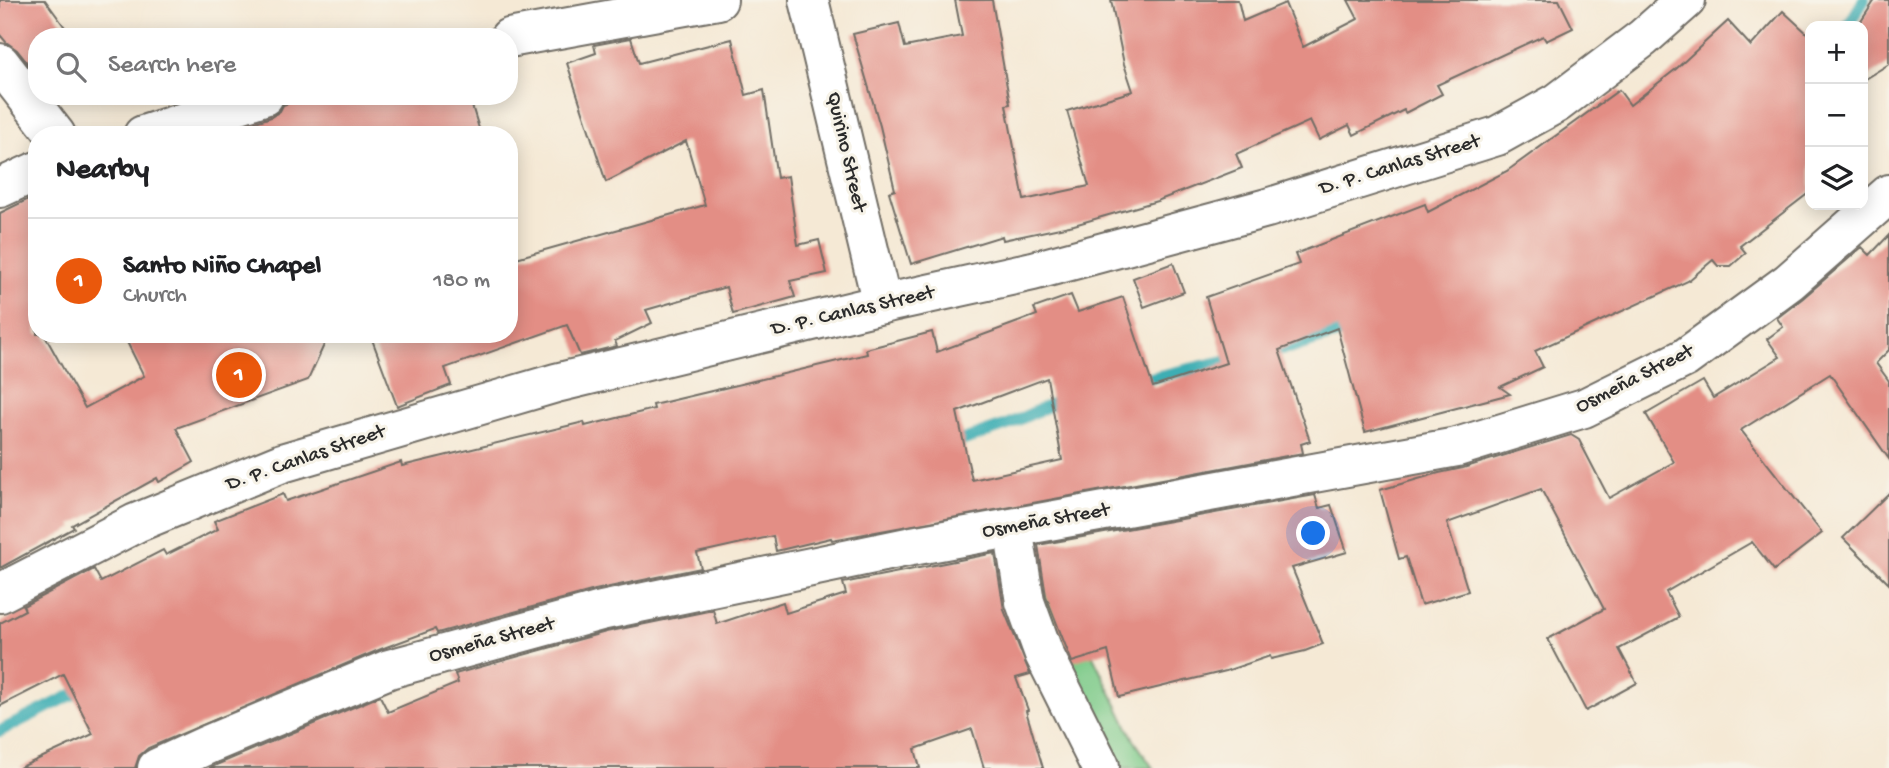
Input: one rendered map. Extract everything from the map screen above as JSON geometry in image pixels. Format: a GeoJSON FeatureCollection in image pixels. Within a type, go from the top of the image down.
{"type":"FeatureCollection","features":[{"type":"Feature","properties":{"kind":"street"},"geometry":{"type":"LineString","coordinates":[[518,36],[718,0]]}},
{"type":"Feature","properties":{"kind":"street","name":"Quirino Street"},"geometry":{"type":"LineString","coordinates":[[809,0],[882,304]]}},
{"type":"Feature","properties":{"kind":"street","name":"D. P. Canlas Street"},"geometry":{"type":"LineString","coordinates":[[0,593],[136,523],[282,463],[556,383],[882,304],[1033,271],[1215,222],[1497,136],[1557,103],[1643,38],[1686,0]]}},
{"type":"Feature","properties":{"kind":"street"},"geometry":{"type":"LineString","coordinates":[[0,62],[28,98]]}},
{"type":"Feature","properties":{"kind":"street"},"geometry":{"type":"LineString","coordinates":[[33,105],[49,126]]}},
{"type":"Feature","properties":{"kind":"street"},"geometry":{"type":"LineString","coordinates":[[171,126],[236,105]]}},
{"type":"Feature","properties":{"kind":"street"},"geometry":{"type":"LineString","coordinates":[[0,188],[28,176]]}},
{"type":"Feature","properties":{"kind":"street","name":"Osmeña Street"},"geometry":{"type":"LineString","coordinates":[[157,768],[389,669],[601,611],[912,545],[1457,447],[1584,408],[1685,358],[1790,282],[1889,194]]}},
{"type":"Feature","properties":{"kind":"street"},"geometry":{"type":"LineString","coordinates":[[1013,528],[1025,603],[1044,654],[1100,766]]}},
{"type":"Feature","properties":{"kind":"green space"},"geometry":{"type":"Polygon","coordinates":[[[1043,553],[1134,740],[1153,768],[1088,768],[1011,561],[1043,553]]]}},
{"type":"Feature","properties":{"kind":"building"},"geometry":{"type":"Polygon","coordinates":[[[0,0],[45,0],[65,28],[28,28],[28,64],[0,35],[0,0]]]}},
{"type":"Feature","properties":{"kind":"building"},"geometry":{"type":"Polygon","coordinates":[[[955,0],[992,0],[1010,104],[1006,105],[1024,200],[1089,186],[1067,111],[1133,91],[1124,64],[1111,0],[1238,0],[1243,21],[1285,3],[1303,47],[1358,19],[1348,0],[1559,0],[1573,28],[1546,41],[1543,36],[1437,85],[1442,94],[1354,135],[1349,125],[1319,140],[1310,121],[1236,154],[1242,168],[1157,201],[1074,225],[1003,240],[1002,236],[911,264],[889,192],[895,190],[880,126],[853,34],[899,23],[905,47],[962,36],[955,0]]]}},
{"type":"Feature","properties":{"kind":"building"},"geometry":{"type":"Polygon","coordinates":[[[1875,0],[1889,0],[1889,64],[1868,77],[1868,21],[1861,21],[1875,0]]]}},
{"type":"Feature","properties":{"kind":"building"},"geometry":{"type":"Polygon","coordinates":[[[1783,11],[1805,31],[1805,196],[1740,246],[1746,253],[1731,266],[1718,266],[1713,260],[1688,281],[1535,351],[1543,367],[1500,387],[1510,394],[1365,432],[1337,328],[1279,350],[1310,441],[1301,444],[1303,453],[832,540],[831,538],[776,551],[773,536],[697,553],[701,568],[595,590],[437,633],[435,629],[381,649],[148,748],[139,756],[135,768],[19,768],[93,734],[63,674],[0,706],[0,623],[25,610],[23,606],[94,569],[101,582],[163,550],[166,555],[218,529],[214,521],[283,494],[286,501],[401,462],[402,466],[584,422],[585,426],[654,409],[653,405],[867,354],[866,349],[932,332],[937,352],[1037,315],[1034,308],[1071,295],[1078,312],[1123,297],[1153,387],[1226,363],[1206,297],[1299,264],[1295,254],[1425,204],[1428,212],[1507,171],[1619,90],[1630,105],[1676,69],[1728,21],[1751,46],[1783,11]],[[1047,378],[957,412],[972,480],[1062,460],[1047,378]]]}},
{"type":"Feature","properties":{"kind":"building"},"geometry":{"type":"Polygon","coordinates":[[[631,38],[639,63],[732,39],[746,95],[764,90],[777,178],[788,176],[798,245],[819,240],[827,273],[790,281],[795,297],[733,314],[726,287],[646,310],[652,323],[615,341],[617,346],[580,355],[567,325],[518,342],[518,257],[705,205],[686,141],[606,182],[567,63],[596,53],[594,45],[631,38]]]}},
{"type":"Feature","properties":{"kind":"building"},"geometry":{"type":"Polygon","coordinates":[[[283,105],[472,105],[478,126],[243,126],[271,117],[280,111],[283,105]]]}},
{"type":"Feature","properties":{"kind":"building"},"geometry":{"type":"Polygon","coordinates":[[[28,199],[28,343],[49,343],[85,408],[144,376],[128,343],[325,343],[308,380],[176,428],[194,462],[159,482],[157,478],[0,568],[0,213],[28,199]]]}},
{"type":"Feature","properties":{"kind":"building"},"geometry":{"type":"Polygon","coordinates":[[[1889,235],[1889,350],[1876,363],[1889,381],[1889,459],[1830,374],[1741,430],[1822,533],[1774,570],[1752,542],[1666,592],[1679,617],[1619,649],[1637,683],[1586,711],[1548,639],[1604,609],[1541,489],[1447,523],[1468,591],[1421,605],[1406,557],[1399,559],[1380,490],[1571,435],[1579,440],[1609,498],[1674,462],[1646,414],[1703,381],[1713,398],[1780,357],[1767,339],[1783,327],[1777,318],[1862,247],[1870,255],[1889,235]]]}},
{"type":"Feature","properties":{"kind":"building"},"geometry":{"type":"Polygon","coordinates":[[[1173,263],[1184,292],[1144,307],[1133,278],[1173,263]]]}},
{"type":"Feature","properties":{"kind":"building"},"geometry":{"type":"Polygon","coordinates":[[[373,343],[516,343],[445,368],[451,385],[397,406],[373,343]]]}},
{"type":"Feature","properties":{"kind":"building"},"geometry":{"type":"Polygon","coordinates":[[[1889,493],[1889,584],[1843,538],[1889,493]]]}},
{"type":"Feature","properties":{"kind":"building"},"geometry":{"type":"Polygon","coordinates":[[[1315,495],[1319,508],[1331,505],[1347,552],[1292,568],[1323,644],[1305,651],[1271,659],[1270,656],[1226,671],[1119,697],[1108,651],[1072,662],[1046,596],[1038,545],[1315,495]]]}},
{"type":"Feature","properties":{"kind":"building"},"geometry":{"type":"Polygon","coordinates":[[[995,553],[1004,610],[1030,674],[1016,678],[1028,710],[1026,711],[1043,768],[984,768],[972,729],[915,749],[920,768],[209,768],[380,696],[388,712],[458,683],[455,674],[606,632],[713,610],[717,624],[783,602],[786,613],[846,594],[843,583],[995,553]]]}},
{"type":"Feature","properties":{"kind":"waterway"},"geometry":{"type":"LineString","coordinates":[[1851,21],[1864,0]]}},
{"type":"Feature","properties":{"kind":"waterway"},"geometry":{"type":"LineString","coordinates":[[1273,350],[1294,347],[1353,329]]}},
{"type":"Feature","properties":{"kind":"waterway"},"geometry":{"type":"LineString","coordinates":[[1137,381],[1242,357]]}},
{"type":"Feature","properties":{"kind":"waterway"},"geometry":{"type":"LineString","coordinates":[[949,445],[1007,425],[1065,398]]}},
{"type":"Feature","properties":{"kind":"waterway"},"geometry":{"type":"LineString","coordinates":[[0,731],[88,687]]}},
{"type":"Feature","properties":{"kind":"place","name":"Santo Niño Chapel"},"geometry":{"type":"Point","coordinates":[239,375]}}]}
